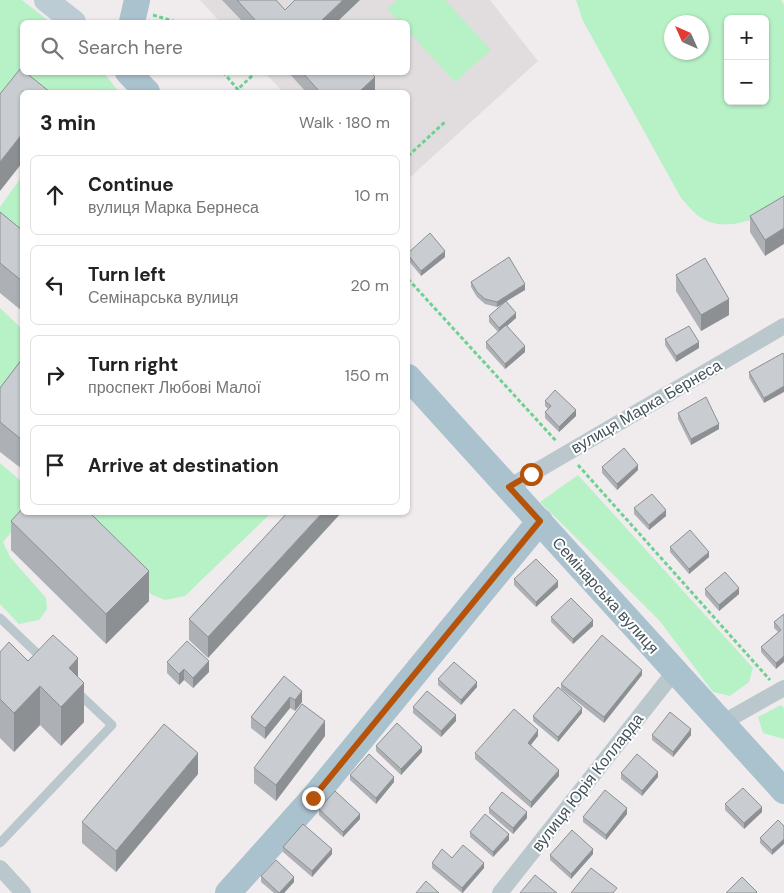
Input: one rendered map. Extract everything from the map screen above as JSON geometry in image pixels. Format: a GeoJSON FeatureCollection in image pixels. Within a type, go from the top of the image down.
{"type":"FeatureCollection","features":[{"type":"Feature","properties":{"kind":"main road"},"geometry":{"type":"LineString","coordinates":[[46,0],[71,20]]}},
{"type":"Feature","properties":{"kind":"main road"},"geometry":{"type":"LineString","coordinates":[[131,75],[145,90]]}},
{"type":"Feature","properties":{"kind":"main road","name":"Семінарська вулиця"},"geometry":{"type":"LineString","coordinates":[[410,379],[784,791]]}},
{"type":"Feature","properties":{"kind":"main road"},"geometry":{"type":"LineString","coordinates":[[228,893],[313,798],[540,521]]}},
{"type":"Feature","properties":{"kind":"street","name":"вулиця Марка Бернеса"},"geometry":{"type":"LineString","coordinates":[[509,487],[784,326]]}},
{"type":"Feature","properties":{"kind":"street","name":"вулиця Юрія Колларда"},"geometry":{"type":"LineString","coordinates":[[500,893],[675,670]]}},
{"type":"Feature","properties":{"kind":"street"},"geometry":{"type":"LineString","coordinates":[[722,723],[782,689]]}},
{"type":"Feature","properties":{"kind":"street"},"geometry":{"type":"LineString","coordinates":[[0,868],[23,893]]}},
{"type":"Feature","properties":{"kind":"lane"},"geometry":{"type":"LineString","coordinates":[[0,618],[48,664]]}},
{"type":"Feature","properties":{"kind":"lane"},"geometry":{"type":"LineString","coordinates":[[0,843],[112,725],[69,683]]}},
{"type":"Feature","properties":{"kind":"path"},"geometry":{"type":"LineString","coordinates":[[141,13],[168,20]]}},
{"type":"Feature","properties":{"kind":"path"},"geometry":{"type":"LineString","coordinates":[[225,75],[237,90]]}},
{"type":"Feature","properties":{"kind":"path"},"geometry":{"type":"LineString","coordinates":[[239,90],[253,75]]}},
{"type":"Feature","properties":{"kind":"path"},"geometry":{"type":"LineString","coordinates":[[410,154],[446,121]]}},
{"type":"Feature","properties":{"kind":"path"},"geometry":{"type":"LineString","coordinates":[[410,280],[782,689]]}},
{"type":"Feature","properties":{"kind":"shaded area"},"geometry":{"type":"Polygon","coordinates":[[[200,0],[490,0],[538,61],[410,177],[410,90],[281,90],[267,75],[410,75],[410,20],[218,20],[200,0]]]}},
{"type":"Feature","properties":{"kind":"green space"},"geometry":{"type":"Polygon","coordinates":[[[0,0],[22,0],[47,20],[20,20],[20,75],[106,75],[117,90],[20,90],[0,94],[0,0]]]}},
{"type":"Feature","properties":{"kind":"green space"},"geometry":{"type":"Polygon","coordinates":[[[397,0],[445,0],[491,50],[455,82],[410,33],[410,20],[398,20],[387,9],[397,0]]]}},
{"type":"Feature","properties":{"kind":"green space"},"geometry":{"type":"Polygon","coordinates":[[[576,0],[781,0],[784,5],[784,206],[741,222],[718,224],[707,221],[697,215],[681,198],[583,21],[576,0]]]}},
{"type":"Feature","properties":{"kind":"green space"},"geometry":{"type":"Polygon","coordinates":[[[20,179],[20,250],[0,230],[0,207],[20,179]]]}},
{"type":"Feature","properties":{"kind":"green space"},"geometry":{"type":"Polygon","coordinates":[[[0,308],[20,327],[20,363],[0,390],[0,308]]]}},
{"type":"Feature","properties":{"kind":"green space"},"geometry":{"type":"Polygon","coordinates":[[[0,463],[20,480],[20,515],[25,515],[3,542],[10,557],[46,598],[47,609],[39,620],[19,624],[0,604],[0,463]]]}},
{"type":"Feature","properties":{"kind":"green space"},"geometry":{"type":"Polygon","coordinates":[[[578,475],[753,668],[749,682],[730,696],[713,692],[659,620],[540,502],[578,475]]]}},
{"type":"Feature","properties":{"kind":"green space"},"geometry":{"type":"Polygon","coordinates":[[[73,515],[269,515],[185,596],[165,600],[152,595],[73,515]]]}},
{"type":"Feature","properties":{"kind":"green space"},"geometry":{"type":"Polygon","coordinates":[[[781,705],[784,708],[784,739],[763,733],[758,717],[781,705]]]}},
{"type":"Feature","properties":{"kind":"building"},"geometry":{"type":"Polygon","coordinates":[[[237,0],[276,0],[285,10],[295,0],[343,0],[322,20],[255,20],[237,0]]]}},
{"type":"Feature","properties":{"kind":"building"},"geometry":{"type":"Polygon","coordinates":[[[20,69],[20,75],[29,75],[48,90],[20,90],[20,137],[0,162],[0,94],[20,69]]]}},
{"type":"Feature","properties":{"kind":"building"},"geometry":{"type":"Polygon","coordinates":[[[305,75],[373,75],[375,77],[361,90],[318,90],[305,75]]]}},
{"type":"Feature","properties":{"kind":"building"},"geometry":{"type":"Polygon","coordinates":[[[784,196],[784,228],[765,240],[750,216],[784,196]]]}},
{"type":"Feature","properties":{"kind":"building"},"geometry":{"type":"Polygon","coordinates":[[[0,212],[20,228],[20,279],[0,263],[0,212]]]}},
{"type":"Feature","properties":{"kind":"building"},"geometry":{"type":"Polygon","coordinates":[[[430,233],[445,251],[421,271],[410,257],[410,251],[430,233]]]}},
{"type":"Feature","properties":{"kind":"building"},"geometry":{"type":"Polygon","coordinates":[[[509,257],[525,284],[497,302],[485,299],[477,292],[471,282],[509,257]]]}},
{"type":"Feature","properties":{"kind":"building"},"geometry":{"type":"Polygon","coordinates":[[[705,258],[729,299],[701,315],[676,275],[705,258]]]}},
{"type":"Feature","properties":{"kind":"building"},"geometry":{"type":"Polygon","coordinates":[[[506,301],[516,313],[499,328],[489,316],[506,301]]]}},
{"type":"Feature","properties":{"kind":"building"},"geometry":{"type":"Polygon","coordinates":[[[506,325],[525,346],[505,364],[486,342],[506,325]]]}},
{"type":"Feature","properties":{"kind":"building"},"geometry":{"type":"Polygon","coordinates":[[[689,326],[699,342],[676,356],[665,339],[689,326]]]}},
{"type":"Feature","properties":{"kind":"building"},"geometry":{"type":"Polygon","coordinates":[[[783,353],[784,386],[764,398],[749,372],[783,353]]]}},
{"type":"Feature","properties":{"kind":"building"},"geometry":{"type":"Polygon","coordinates":[[[20,362],[20,438],[0,422],[0,388],[20,362]]]}},
{"type":"Feature","properties":{"kind":"building"},"geometry":{"type":"Polygon","coordinates":[[[555,390],[576,410],[559,427],[545,412],[551,406],[545,401],[555,390]]]}},
{"type":"Feature","properties":{"kind":"building"},"geometry":{"type":"Polygon","coordinates":[[[706,397],[719,424],[691,439],[678,413],[706,397]]]}},
{"type":"Feature","properties":{"kind":"building"},"geometry":{"type":"Polygon","coordinates":[[[624,448],[638,465],[617,484],[602,467],[624,448]]]}},
{"type":"Feature","properties":{"kind":"building"},"geometry":{"type":"Polygon","coordinates":[[[652,494],[666,510],[649,525],[634,508],[652,494]]]}},
{"type":"Feature","properties":{"kind":"building"},"geometry":{"type":"Polygon","coordinates":[[[20,511],[20,515],[92,515],[149,571],[106,614],[11,521],[20,511]]]}},
{"type":"Feature","properties":{"kind":"building"},"geometry":{"type":"Polygon","coordinates":[[[285,515],[320,515],[208,637],[189,619],[285,515]]]}},
{"type":"Feature","properties":{"kind":"building"},"geometry":{"type":"Polygon","coordinates":[[[690,530],[709,552],[689,569],[670,547],[690,530]]]}},
{"type":"Feature","properties":{"kind":"building"},"geometry":{"type":"Polygon","coordinates":[[[536,559],[558,581],[536,602],[514,579],[536,559]]]}},
{"type":"Feature","properties":{"kind":"building"},"geometry":{"type":"Polygon","coordinates":[[[725,572],[739,588],[719,605],[705,589],[725,572]]]}},
{"type":"Feature","properties":{"kind":"building"},"geometry":{"type":"Polygon","coordinates":[[[571,598],[593,620],[573,639],[551,617],[571,598]]]}},
{"type":"Feature","properties":{"kind":"building"},"geometry":{"type":"Polygon","coordinates":[[[784,614],[784,656],[776,663],[761,647],[781,630],[774,622],[784,614]]]}},
{"type":"Feature","properties":{"kind":"building"},"geometry":{"type":"Polygon","coordinates":[[[53,635],[78,658],[69,668],[84,683],[61,707],[40,686],[14,713],[0,699],[0,652],[9,642],[28,661],[53,635]]]}},
{"type":"Feature","properties":{"kind":"building"},"geometry":{"type":"Polygon","coordinates":[[[602,635],[642,670],[604,717],[561,684],[602,635]]]}},
{"type":"Feature","properties":{"kind":"building"},"geometry":{"type":"Polygon","coordinates":[[[187,641],[209,661],[193,678],[184,669],[179,674],[167,662],[187,641]]]}},
{"type":"Feature","properties":{"kind":"building"},"geometry":{"type":"Polygon","coordinates":[[[454,662],[477,682],[461,700],[438,679],[454,662]]]}},
{"type":"Feature","properties":{"kind":"building"},"geometry":{"type":"Polygon","coordinates":[[[284,676],[302,691],[295,700],[290,697],[265,728],[251,717],[284,676]]]}},
{"type":"Feature","properties":{"kind":"building"},"geometry":{"type":"Polygon","coordinates":[[[558,687],[582,708],[558,737],[533,716],[558,687]]]}},
{"type":"Feature","properties":{"kind":"building"},"geometry":{"type":"Polygon","coordinates":[[[427,691],[456,715],[441,731],[413,707],[427,691]]]}},
{"type":"Feature","properties":{"kind":"building"},"geometry":{"type":"Polygon","coordinates":[[[302,704],[325,721],[276,785],[254,768],[302,704]]]}},
{"type":"Feature","properties":{"kind":"building"},"geometry":{"type":"Polygon","coordinates":[[[514,709],[538,730],[528,743],[559,770],[531,802],[475,753],[514,709]]]}},
{"type":"Feature","properties":{"kind":"building"},"geometry":{"type":"Polygon","coordinates":[[[670,712],[691,729],[673,752],[652,735],[670,712]]]}},
{"type":"Feature","properties":{"kind":"building"},"geometry":{"type":"Polygon","coordinates":[[[397,723],[422,747],[401,769],[376,746],[397,723]]]}},
{"type":"Feature","properties":{"kind":"building"},"geometry":{"type":"Polygon","coordinates":[[[164,724],[198,753],[116,851],[82,822],[164,724]]]}},
{"type":"Feature","properties":{"kind":"building"},"geometry":{"type":"Polygon","coordinates":[[[369,754],[394,777],[376,798],[350,775],[369,754]]]}},
{"type":"Feature","properties":{"kind":"building"},"geometry":{"type":"Polygon","coordinates":[[[637,754],[658,772],[642,791],[621,773],[637,754]]]}},
{"type":"Feature","properties":{"kind":"building"},"geometry":{"type":"Polygon","coordinates":[[[743,788],[762,807],[744,823],[725,804],[743,788]]]}},
{"type":"Feature","properties":{"kind":"building"},"geometry":{"type":"Polygon","coordinates":[[[605,790],[627,808],[606,835],[583,817],[605,790]]]}},
{"type":"Feature","properties":{"kind":"building"},"geometry":{"type":"Polygon","coordinates":[[[335,791],[360,814],[343,832],[319,809],[335,791]]]}},
{"type":"Feature","properties":{"kind":"building"},"geometry":{"type":"Polygon","coordinates":[[[502,792],[527,812],[513,828],[489,808],[502,792]]]}},
{"type":"Feature","properties":{"kind":"building"},"geometry":{"type":"Polygon","coordinates":[[[485,814],[509,834],[493,852],[470,832],[485,814]]]}},
{"type":"Feature","properties":{"kind":"building"},"geometry":{"type":"Polygon","coordinates":[[[778,820],[784,826],[784,839],[772,850],[760,838],[778,820]]]}},
{"type":"Feature","properties":{"kind":"building"},"geometry":{"type":"Polygon","coordinates":[[[303,824],[332,849],[312,871],[283,847],[303,824]]]}},
{"type":"Feature","properties":{"kind":"building"},"geometry":{"type":"Polygon","coordinates":[[[572,830],[593,849],[571,874],[550,855],[572,830]]]}},
{"type":"Feature","properties":{"kind":"building"},"geometry":{"type":"Polygon","coordinates":[[[463,845],[484,863],[462,888],[432,863],[442,849],[452,858],[463,845]]]}},
{"type":"Feature","properties":{"kind":"building"},"geometry":{"type":"Polygon","coordinates":[[[276,860],[294,877],[279,893],[261,876],[276,860]]]}},
{"type":"Feature","properties":{"kind":"building"},"geometry":{"type":"Polygon","coordinates":[[[591,868],[617,888],[613,893],[571,893],[591,868]]]}},
{"type":"Feature","properties":{"kind":"building"},"geometry":{"type":"Polygon","coordinates":[[[535,875],[557,893],[520,893],[535,875]]]}},
{"type":"Feature","properties":{"kind":"building"},"geometry":{"type":"Polygon","coordinates":[[[742,877],[756,893],[726,893],[742,877]]]}},
{"type":"Feature","properties":{"kind":"building"},"geometry":{"type":"Polygon","coordinates":[[[426,881],[439,893],[416,893],[426,881]]]}},
{"type":"Feature","properties":{"kind":"route"},"geometry":{"type":"LineString","coordinates":[[313,798],[540,521],[509,487],[531,474]]}}]}
